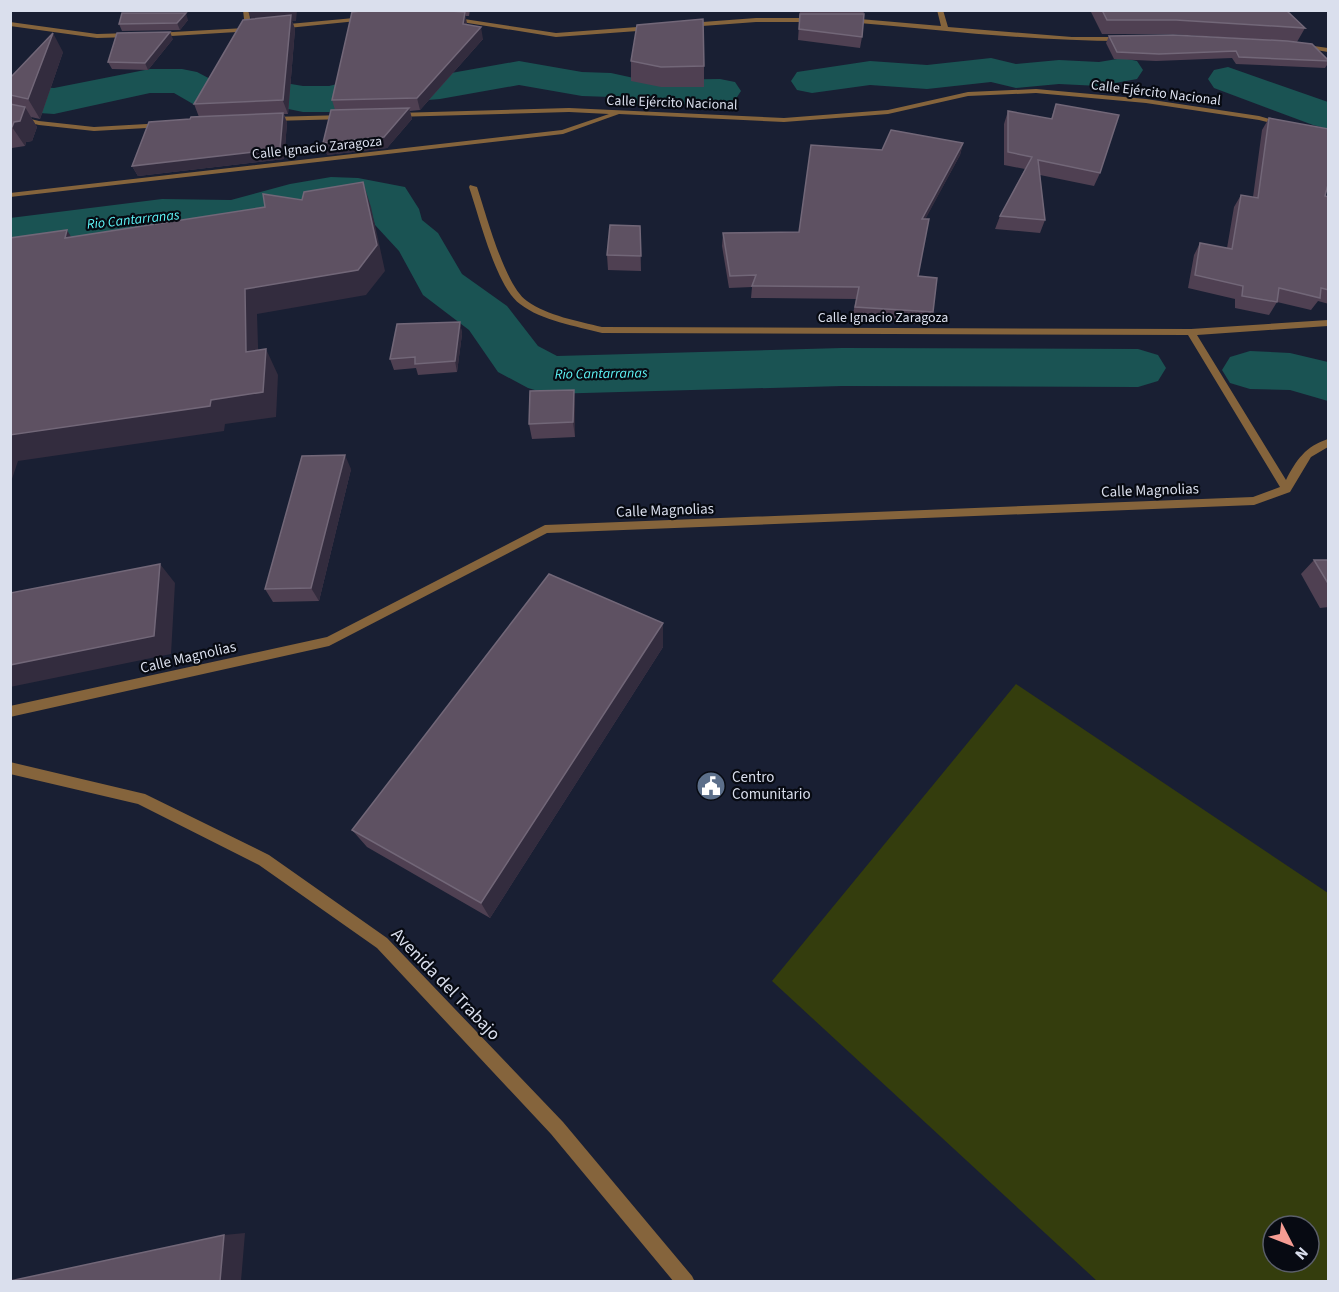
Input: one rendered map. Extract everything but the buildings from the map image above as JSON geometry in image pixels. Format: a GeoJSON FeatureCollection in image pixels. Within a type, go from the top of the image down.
{"type":"FeatureCollection","features":[{"type":"Feature","properties":{"kind":"street"},"geometry":{"type":"LineString","coordinates":[[246,10],[248,30]]}},
{"type":"Feature","properties":{"kind":"street"},"geometry":{"type":"LineString","coordinates":[[940,10],[945,29]]}},
{"type":"Feature","properties":{"kind":"street"},"geometry":{"type":"LineString","coordinates":[[271,28],[374,18]]}},
{"type":"Feature","properties":{"kind":"street"},"geometry":{"type":"LineString","coordinates":[[444,19],[467,20],[556,35],[661,27]]}},
{"type":"Feature","properties":{"kind":"street"},"geometry":{"type":"LineString","coordinates":[[685,25],[756,20],[821,20]]}},
{"type":"Feature","properties":{"kind":"street"},"geometry":{"type":"LineString","coordinates":[[843,20],[1072,39],[1137,39]]}},
{"type":"Feature","properties":{"kind":"street"},"geometry":{"type":"LineString","coordinates":[[10,24],[97,36],[198,34],[259,29]]}},
{"type":"Feature","properties":{"kind":"street"},"geometry":{"type":"LineString","coordinates":[[1294,45],[1329,50]]}},
{"type":"Feature","properties":{"kind":"street","name":"Calle Ejército Nacional"},"geometry":{"type":"LineString","coordinates":[[393,115],[569,110],[784,120],[888,112],[968,94],[1036,91],[1146,101],[1259,118],[1294,127]]}},
{"type":"Feature","properties":{"kind":"street","name":"Calle Ignacio Zaragoza"},"geometry":{"type":"LineString","coordinates":[[10,195],[563,132],[623,112]]}},
{"type":"Feature","properties":{"kind":"street"},"geometry":{"type":"LineString","coordinates":[[10,116],[39,123],[94,129],[172,124]]}},
{"type":"Feature","properties":{"kind":"street"},"geometry":{"type":"LineString","coordinates":[[263,119],[357,116]]}},
{"type":"Feature","properties":{"kind":"street","name":"Calle Ignacio Zaragoza"},"geometry":{"type":"LineString","coordinates":[[473,187],[503,271],[519,301],[556,318],[602,330],[1191,332],[1329,323]]}},
{"type":"Feature","properties":{"kind":"street"},"geometry":{"type":"LineString","coordinates":[[1191,332],[1286,489],[1299,466],[1317,445],[1329,443]]}},
{"type":"Feature","properties":{"kind":"street","name":"Calle Magnolias"},"geometry":{"type":"LineString","coordinates":[[10,712],[329,641],[545,530],[1254,501],[1286,489]]}},
{"type":"Feature","properties":{"kind":"street","name":"Avenida del Trabajo"},"geometry":{"type":"LineString","coordinates":[[10,768],[140,798],[264,860],[382,943],[557,1128],[686,1281]]}},
{"type":"Feature","properties":{"kind":"green space"},"geometry":{"type":"Polygon","coordinates":[[[1016,684],[1328,893],[1328,1281],[1097,1281],[772,981],[1016,684]]]}},
{"type":"Feature","properties":{"kind":"waterway","name":"Rio Cantarranas"},"geometry":{"type":"LineString","coordinates":[[812,81],[870,73],[927,77],[991,70],[1016,76],[1059,72],[1099,74],[1123,70]]}},
{"type":"Feature","properties":{"kind":"waterway","name":"Rio Cantarranas"},"geometry":{"type":"LineString","coordinates":[[279,95],[303,99],[329,99],[354,93],[440,87],[519,73],[582,84],[611,85],[643,93],[720,91]]}},
{"type":"Feature","properties":{"kind":"waterway","name":"Rio Cantarranas"},"geometry":{"type":"LineString","coordinates":[[1228,79],[1328,116]]}},
{"type":"Feature","properties":{"kind":"waterway","name":"Rio Cantarranas"},"geometry":{"type":"LineString","coordinates":[[10,98],[54,101],[150,81],[182,81],[208,95],[238,95]]}},
{"type":"Feature","properties":{"kind":"waterway","name":"Rio Cantarranas"},"geometry":{"type":"LineString","coordinates":[[10,233],[162,214],[231,214],[304,195],[331,191],[358,192],[388,197],[395,209],[399,225],[420,244],[441,284],[488,318],[518,359],[548,375],[842,367],[1138,368]]}},
{"type":"Feature","properties":{"kind":"waterway","name":"Rio Cantarranas"},"geometry":{"type":"LineString","coordinates":[[1250,370],[1271,369],[1328,382]]}},
{"type":"Feature","properties":{"kind":"place","name":"Centro Comunitario"},"geometry":{"type":"Point","coordinates":[711,786]}}]}
